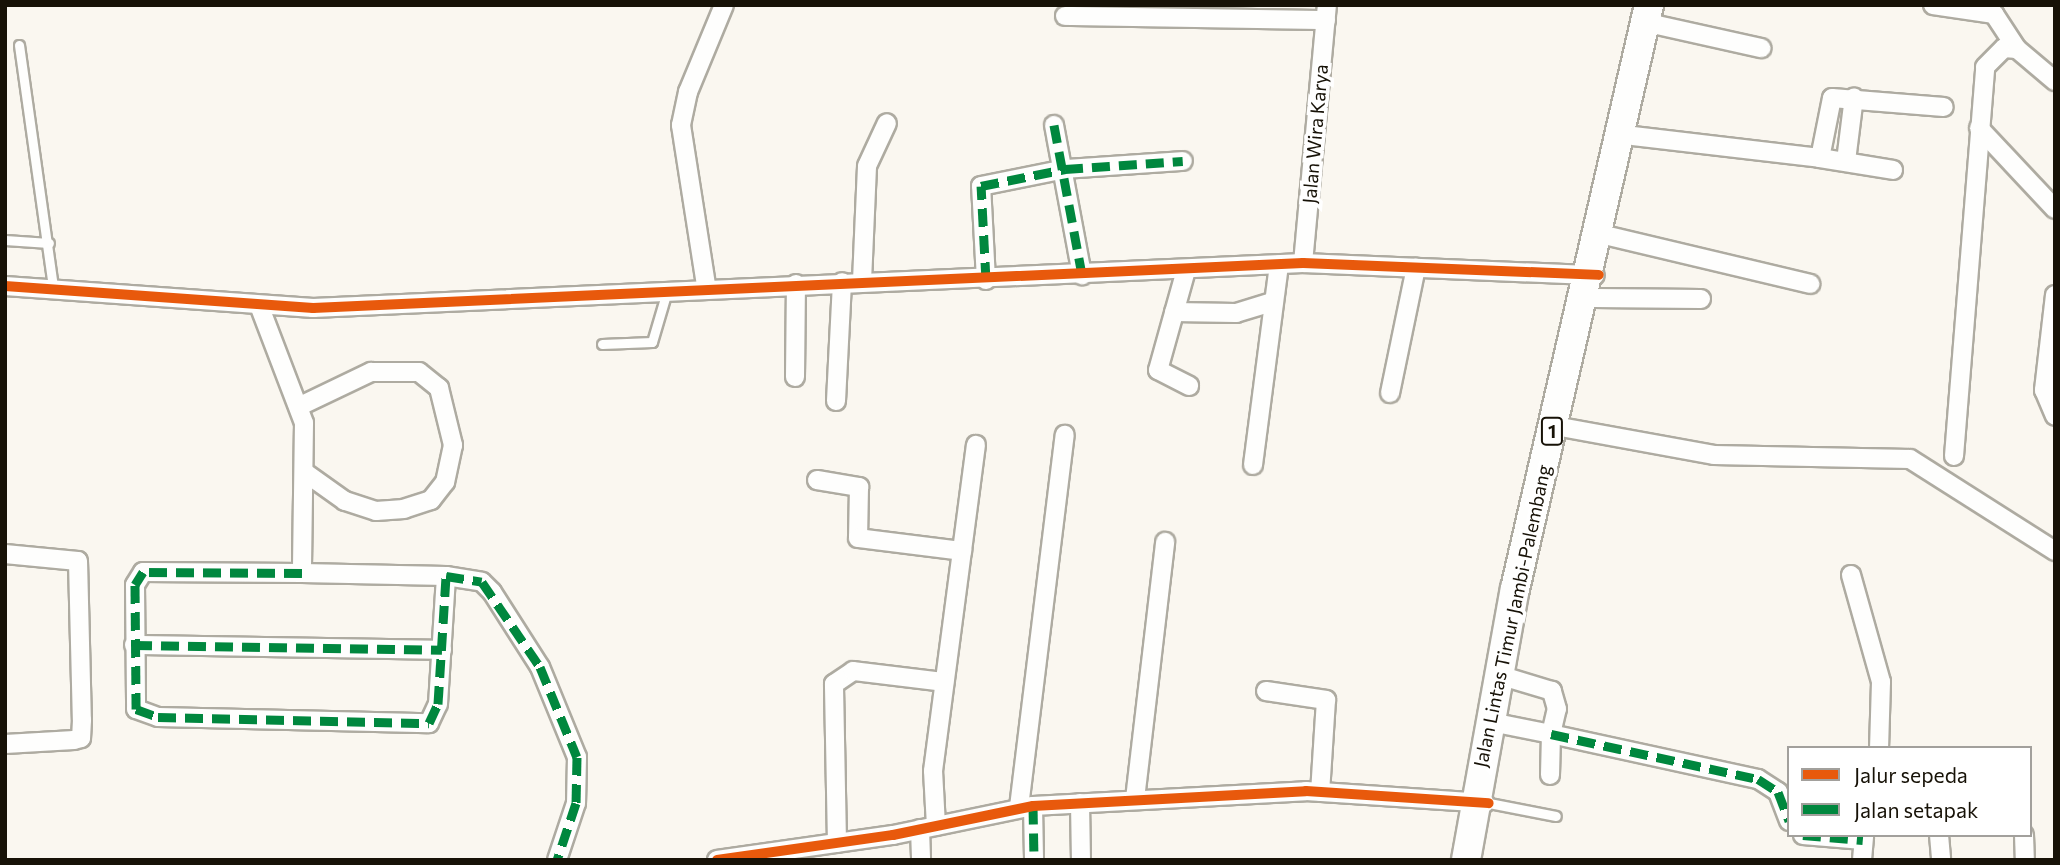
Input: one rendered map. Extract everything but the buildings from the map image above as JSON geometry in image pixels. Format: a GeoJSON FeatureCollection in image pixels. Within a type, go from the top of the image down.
{"type":"FeatureCollection","features":[{"type":"Feature","properties":{"kind":"highway","name":"Jalan Lintas Timur Jambi-Palembang"},"geometry":{"type":"LineString","coordinates":[[1466,860],[1512,680],[1594,283],[1609,236],[1633,136],[1656,12]]}},
{"type":"Feature","properties":{"kind":"highway","name":"Jalan Lintas Timur Jambi-Palembang"},"geometry":{"type":"LineString","coordinates":[[1482,860],[1482,802],[1515,589],[1594,283],[1656,12]]}},
{"type":"Feature","properties":{"kind":"street"},"geometry":{"type":"LineString","coordinates":[[706,285],[681,125],[688,92],[724,5]]}},
{"type":"Feature","properties":{"kind":"street"},"geometry":{"type":"LineString","coordinates":[[1933,5],[1994,14],[2017,49],[2055,81]]}},
{"type":"Feature","properties":{"kind":"street"},"geometry":{"type":"LineString","coordinates":[[1656,12],[1761,48]]}},
{"type":"Feature","properties":{"kind":"street"},"geometry":{"type":"LineString","coordinates":[[1065,16],[1327,13]]}},
{"type":"Feature","properties":{"kind":"street","name":"Jalan Wira Karya"},"geometry":{"type":"LineString","coordinates":[[1303,263],[1327,13]]}},
{"type":"Feature","properties":{"kind":"street"},"geometry":{"type":"LineString","coordinates":[[1954,456],[1985,66],[2004,48],[2017,49]]}},
{"type":"Feature","properties":{"kind":"street"},"geometry":{"type":"LineString","coordinates":[[1820,159],[1828,101],[1854,97],[1944,107]]}},
{"type":"Feature","properties":{"kind":"street"},"geometry":{"type":"LineString","coordinates":[[1846,161],[1854,97]]}},
{"type":"Feature","properties":{"kind":"street"},"geometry":{"type":"LineString","coordinates":[[862,281],[868,158],[887,123]]}},
{"type":"Feature","properties":{"kind":"street"},"geometry":{"type":"LineString","coordinates":[[1054,125],[1065,169],[1082,275]]}},
{"type":"Feature","properties":{"kind":"street"},"geometry":{"type":"LineString","coordinates":[[1979,128],[2055,209]]}},
{"type":"Feature","properties":{"kind":"street"},"geometry":{"type":"LineString","coordinates":[[1633,136],[1846,161],[1893,170]]}},
{"type":"Feature","properties":{"kind":"street"},"geometry":{"type":"LineString","coordinates":[[986,280],[978,191],[1065,169],[1183,161]]}},
{"type":"Feature","properties":{"kind":"street"},"geometry":{"type":"LineString","coordinates":[[1609,236],[1810,284]]}},
{"type":"Feature","properties":{"kind":"street"},"geometry":{"type":"LineString","coordinates":[[5,286],[260,305],[359,308],[417,301],[706,285],[986,280],[1303,263],[1416,268],[1594,283],[1701,299]]}},
{"type":"Feature","properties":{"kind":"street"},"geometry":{"type":"LineString","coordinates":[[1253,465],[1279,265]]}},
{"type":"Feature","properties":{"kind":"street"},"geometry":{"type":"LineString","coordinates":[[1390,393],[1416,268]]}},
{"type":"Feature","properties":{"kind":"street"},"geometry":{"type":"LineString","coordinates":[[1186,270],[1158,370],[1189,386]]}},
{"type":"Feature","properties":{"kind":"street"},"geometry":{"type":"LineString","coordinates":[[836,401],[842,282]]}},
{"type":"Feature","properties":{"kind":"street"},"geometry":{"type":"LineString","coordinates":[[794,377],[796,284]]}},
{"type":"Feature","properties":{"kind":"street"},"geometry":{"type":"LineString","coordinates":[[2055,295],[2044,390],[2055,416]]}},
{"type":"Feature","properties":{"kind":"street"},"geometry":{"type":"LineString","coordinates":[[1174,312],[1236,313],[1273,302]]}},
{"type":"Feature","properties":{"kind":"street"},"geometry":{"type":"LineString","coordinates":[[260,305],[300,406],[307,474],[302,573]]}},
{"type":"Feature","properties":{"kind":"street"},"geometry":{"type":"LineString","coordinates":[[300,406],[371,372],[419,372],[439,388],[453,445],[445,482],[431,500],[404,509],[376,511],[345,501],[307,474]]}},
{"type":"Feature","properties":{"kind":"street"},"geometry":{"type":"LineString","coordinates":[[1566,428],[1714,455],[1910,459],[1949,479],[2019,534],[2055,551]]}},
{"type":"Feature","properties":{"kind":"street"},"geometry":{"type":"LineString","coordinates":[[1034,860],[1026,806],[1065,435]]}},
{"type":"Feature","properties":{"kind":"street"},"geometry":{"type":"LineString","coordinates":[[921,860],[928,828],[944,682],[976,445]]}},
{"type":"Feature","properties":{"kind":"street"},"geometry":{"type":"LineString","coordinates":[[817,480],[859,487],[858,538],[962,551]]}},
{"type":"Feature","properties":{"kind":"street"},"geometry":{"type":"LineString","coordinates":[[1135,799],[1165,542]]}},
{"type":"Feature","properties":{"kind":"street"},"geometry":{"type":"LineString","coordinates":[[5,554],[78,561],[82,720],[81,738],[5,744]]}},
{"type":"Feature","properties":{"kind":"street"},"geometry":{"type":"LineString","coordinates":[[446,576],[436,716],[422,724],[148,717],[133,701],[135,585],[143,572],[446,576],[482,582],[492,592],[540,667],[569,730],[581,777],[557,860]]}},
{"type":"Feature","properties":{"kind":"street"},"geometry":{"type":"LineString","coordinates":[[1851,575],[1881,682],[1880,746]]}},
{"type":"Feature","properties":{"kind":"street"},"geometry":{"type":"LineString","coordinates":[[134,645],[442,650]]}},
{"type":"Feature","properties":{"kind":"street"},"geometry":{"type":"LineString","coordinates":[[837,843],[834,684],[852,671],[944,682]]}},
{"type":"Feature","properties":{"kind":"street"},"geometry":{"type":"LineString","coordinates":[[1512,680],[1557,695],[1551,734],[1550,775]]}},
{"type":"Feature","properties":{"kind":"street"},"geometry":{"type":"LineString","coordinates":[[1266,691],[1326,700],[1320,792]]}},
{"type":"Feature","properties":{"kind":"street"},"geometry":{"type":"LineString","coordinates":[[1501,724],[1758,779],[1778,792],[1787,816]]}},
{"type":"Feature","properties":{"kind":"street"},"geometry":{"type":"LineString","coordinates":[[717,860],[805,853],[837,843],[928,828],[1026,806],[1320,792],[1482,802]]}},
{"type":"Feature","properties":{"kind":"street"},"geometry":{"type":"LineString","coordinates":[[1080,803],[1081,860]]}},
{"type":"Feature","properties":{"kind":"street"},"geometry":{"type":"LineString","coordinates":[[1844,837],[1864,838],[1862,860]]}},
{"type":"Feature","properties":{"kind":"street"},"geometry":{"type":"LineString","coordinates":[[1939,837],[1941,860]]}},
{"type":"Feature","properties":{"kind":"street"},"geometry":{"type":"LineString","coordinates":[[2024,837],[2025,860]]}},
{"type":"Feature","properties":{"kind":"lane"},"geometry":{"type":"LineString","coordinates":[[19,45],[49,243],[53,288]]}},
{"type":"Feature","properties":{"kind":"lane"},"geometry":{"type":"LineString","coordinates":[[5,240],[49,243]]}},
{"type":"Feature","properties":{"kind":"lane"},"geometry":{"type":"LineString","coordinates":[[602,344],[652,342],[667,289]]}},
{"type":"Feature","properties":{"kind":"lane"},"geometry":{"type":"LineString","coordinates":[[1482,802],[1556,816]]}},
{"type":"Feature","properties":{"kind":"marked path"},"geometry":{"type":"LineString","coordinates":[[1054,125],[1082,275]]}},
{"type":"Feature","properties":{"kind":"marked path"},"geometry":{"type":"LineString","coordinates":[[986,280],[981,186],[1065,169],[1183,161]]}},
{"type":"Feature","properties":{"kind":"marked path"},"geometry":{"type":"LineString","coordinates":[[302,573],[143,572],[135,585],[136,709],[158,717],[429,723],[438,704],[446,576],[482,582],[540,667],[577,757],[576,803],[557,860]]}},
{"type":"Feature","properties":{"kind":"marked path"},"geometry":{"type":"LineString","coordinates":[[134,645],[442,650]]}},
{"type":"Feature","properties":{"kind":"marked path"},"geometry":{"type":"LineString","coordinates":[[1551,734],[1758,779],[1778,792],[1787,816]]}},
{"type":"Feature","properties":{"kind":"marked path"},"geometry":{"type":"LineString","coordinates":[[1033,806],[1034,860]]}},
{"type":"Feature","properties":{"kind":"marked path"},"geometry":{"type":"LineString","coordinates":[[1827,837],[1863,840]]}},
{"type":"Feature","properties":{"kind":"cycle path"},"geometry":{"type":"LineString","coordinates":[[5,286],[313,308],[1303,263],[1599,275]]}},
{"type":"Feature","properties":{"kind":"cycle path"},"geometry":{"type":"LineString","coordinates":[[717,860],[893,835],[1033,806],[1306,791],[1489,803]]}}]}
